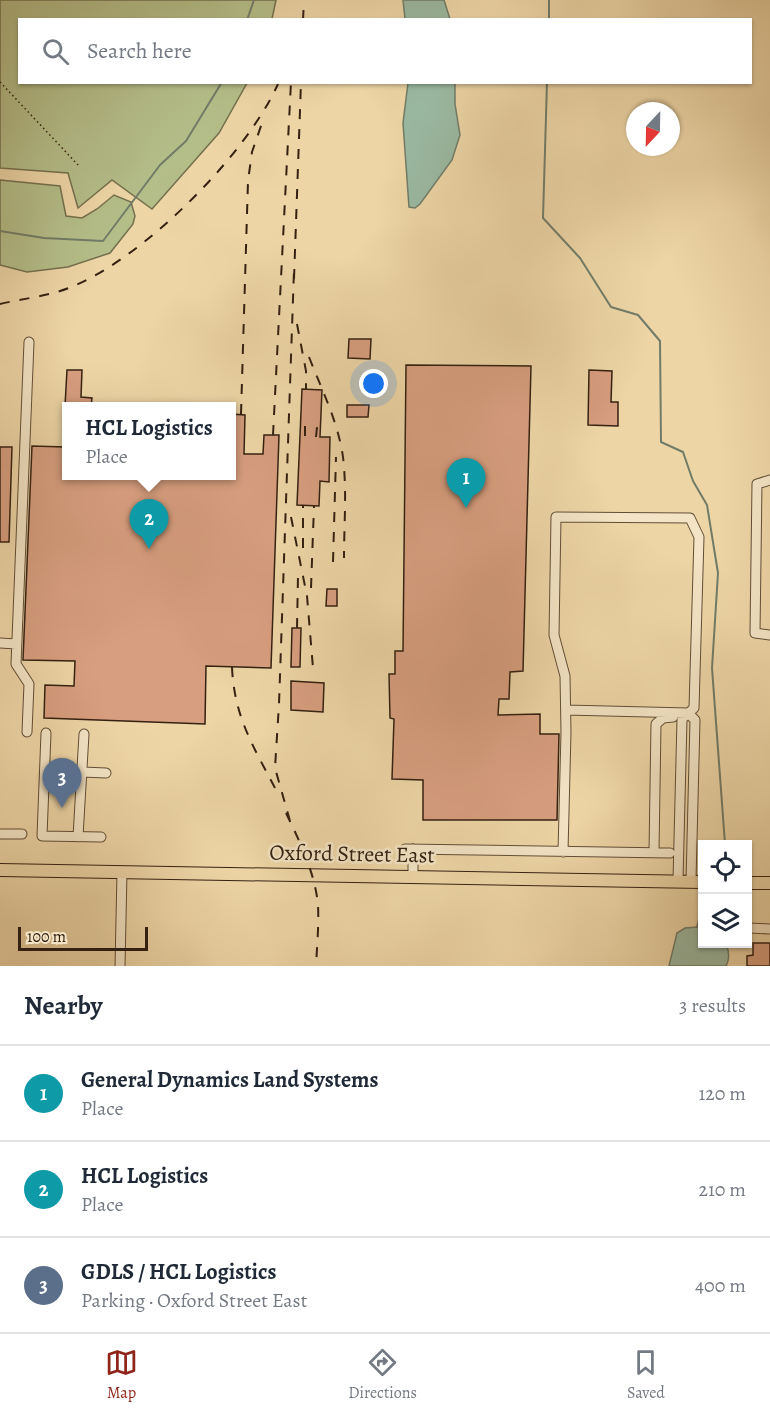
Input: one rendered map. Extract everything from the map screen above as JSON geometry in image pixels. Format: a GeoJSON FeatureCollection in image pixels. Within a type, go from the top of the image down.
{"type":"FeatureCollection","features":[{"type":"Feature","properties":{"kind":"main road","name":"Oxford Street East"},"geometry":{"type":"LineString","coordinates":[[0,870],[697,882]]}},
{"type":"Feature","properties":{"kind":"main road"},"geometry":{"type":"LineString","coordinates":[[752,883],[770,883]]}},
{"type":"Feature","properties":{"kind":"lane"},"geometry":{"type":"LineString","coordinates":[[27,732],[28,684],[16,664],[16,644],[29,342]]}},
{"type":"Feature","properties":{"kind":"lane"},"geometry":{"type":"LineString","coordinates":[[770,480],[757,484],[755,633],[770,635]]}},
{"type":"Feature","properties":{"kind":"lane"},"geometry":{"type":"LineString","coordinates":[[563,852],[566,710],[565,676],[554,635],[556,517],[690,518],[699,537],[694,708],[685,716],[663,718],[656,724],[654,852]]}},
{"type":"Feature","properties":{"kind":"lane"},"geometry":{"type":"LineString","coordinates":[[0,643],[16,644]]}},
{"type":"Feature","properties":{"kind":"lane"},"geometry":{"type":"LineString","coordinates":[[566,710],[685,716],[695,720],[697,882]]}},
{"type":"Feature","properties":{"kind":"lane"},"geometry":{"type":"LineString","coordinates":[[678,881],[685,716]]}},
{"type":"Feature","properties":{"kind":"lane"},"geometry":{"type":"LineString","coordinates":[[46,733],[42,836],[101,837]]}},
{"type":"Feature","properties":{"kind":"lane"},"geometry":{"type":"LineString","coordinates":[[78,837],[84,735]]}},
{"type":"Feature","properties":{"kind":"lane"},"geometry":{"type":"LineString","coordinates":[[82,772],[105,773]]}},
{"type":"Feature","properties":{"kind":"lane"},"geometry":{"type":"LineString","coordinates":[[0,834],[22,834]]}},
{"type":"Feature","properties":{"kind":"lane"},"geometry":{"type":"LineString","coordinates":[[413,876],[409,849],[670,853]]}},
{"type":"Feature","properties":{"kind":"lane"},"geometry":{"type":"LineString","coordinates":[[120,966],[122,872]]}},
{"type":"Feature","properties":{"kind":"lane"},"geometry":{"type":"LineString","coordinates":[[752,928],[770,929]]}},
{"type":"Feature","properties":{"kind":"path"},"geometry":{"type":"LineString","coordinates":[[0,82],[80,166]]}},
{"type":"Feature","properties":{"kind":"shaded area"},"geometry":{"type":"Polygon","coordinates":[[[0,0],[276,0],[272,18],[18,18],[18,84],[246,84],[219,133],[152,209],[112,180],[78,208],[68,173],[0,168],[0,0]]]}},
{"type":"Feature","properties":{"kind":"shaded area"},"geometry":{"type":"Polygon","coordinates":[[[403,0],[444,0],[450,18],[405,18],[403,0]]]}},
{"type":"Feature","properties":{"kind":"shaded area"},"geometry":{"type":"Polygon","coordinates":[[[408,84],[455,84],[455,104],[460,135],[452,160],[415,208],[409,207],[403,123],[408,84]]]}},
{"type":"Feature","properties":{"kind":"shaded area"},"geometry":{"type":"Polygon","coordinates":[[[0,180],[60,186],[66,216],[82,218],[114,195],[131,202],[135,216],[133,224],[110,253],[68,267],[27,272],[0,265],[0,180]]]}},
{"type":"Feature","properties":{"kind":"shaded area"},"geometry":{"type":"Polygon","coordinates":[[[698,927],[698,948],[728,948],[729,955],[726,966],[669,966],[677,933],[685,928],[698,927]]]}},
{"type":"Feature","properties":{"kind":"building"},"geometry":{"type":"Polygon","coordinates":[[[349,339],[371,339],[370,359],[348,358],[349,339]]]}},
{"type":"Feature","properties":{"kind":"building"},"geometry":{"type":"Polygon","coordinates":[[[406,365],[531,366],[523,671],[510,672],[509,699],[499,699],[498,715],[540,714],[540,734],[559,734],[557,820],[423,820],[423,780],[392,779],[394,719],[390,718],[389,674],[395,674],[395,651],[403,651],[406,365]]]}},
{"type":"Feature","properties":{"kind":"building"},"geometry":{"type":"Polygon","coordinates":[[[67,370],[82,370],[81,397],[92,398],[92,402],[65,402],[67,370]]]}},
{"type":"Feature","properties":{"kind":"building"},"geometry":{"type":"Polygon","coordinates":[[[589,370],[612,371],[611,402],[618,402],[618,426],[588,425],[589,370]]]}},
{"type":"Feature","properties":{"kind":"building"},"geometry":{"type":"Polygon","coordinates":[[[302,389],[322,390],[320,437],[330,437],[329,482],[320,481],[319,506],[297,505],[302,389]]]}},
{"type":"Feature","properties":{"kind":"building"},"geometry":{"type":"Polygon","coordinates":[[[347,405],[369,405],[368,417],[347,417],[347,405]]]}},
{"type":"Feature","properties":{"kind":"building"},"geometry":{"type":"Polygon","coordinates":[[[236,414],[245,415],[244,454],[263,454],[264,435],[279,435],[271,668],[206,666],[205,724],[44,718],[45,685],[74,686],[75,661],[23,660],[32,446],[62,447],[62,480],[236,480],[236,414]]]}},
{"type":"Feature","properties":{"kind":"building"},"geometry":{"type":"Polygon","coordinates":[[[0,447],[12,447],[9,542],[0,542],[0,447]]]}},
{"type":"Feature","properties":{"kind":"building"},"geometry":{"type":"Polygon","coordinates":[[[327,589],[337,589],[337,606],[326,606],[327,589]]]}},
{"type":"Feature","properties":{"kind":"building"},"geometry":{"type":"Polygon","coordinates":[[[292,628],[301,628],[300,667],[291,667],[292,628]]]}},
{"type":"Feature","properties":{"kind":"building"},"geometry":{"type":"Polygon","coordinates":[[[291,681],[324,683],[323,712],[291,710],[291,681]]]}},
{"type":"Feature","properties":{"kind":"building"},"geometry":{"type":"Polygon","coordinates":[[[753,943],[770,943],[770,966],[747,966],[747,956],[753,955],[753,943]]]}},
{"type":"Feature","properties":{"kind":"waterway"},"geometry":{"type":"LineString","coordinates":[[248,18],[254,0]]}},
{"type":"Feature","properties":{"kind":"waterway"},"geometry":{"type":"LineString","coordinates":[[549,0],[549,18]]}},
{"type":"Feature","properties":{"kind":"waterway"},"geometry":{"type":"LineString","coordinates":[[0,231],[44,238],[103,241],[160,165],[186,141],[221,84]]}},
{"type":"Feature","properties":{"kind":"waterway"},"geometry":{"type":"LineString","coordinates":[[547,84],[543,218],[580,258],[611,307],[638,315],[660,341],[661,442],[683,452],[693,481],[707,505],[718,573],[712,668],[725,840]]}},
{"type":"Feature","properties":{"kind":"railway"},"geometry":{"type":"LineString","coordinates":[[303,18],[304,0]]}},
{"type":"Feature","properties":{"kind":"railway"},"geometry":{"type":"LineString","coordinates":[[0,304],[67,289],[104,270],[133,250],[192,200],[219,171],[263,112],[278,84]]}},
{"type":"Feature","properties":{"kind":"railway"},"geometry":{"type":"LineString","coordinates":[[273,435],[291,84]]}},
{"type":"Feature","properties":{"kind":"railway"},"geometry":{"type":"LineString","coordinates":[[294,279],[301,84]]}},
{"type":"Feature","properties":{"kind":"railway"},"geometry":{"type":"LineString","coordinates":[[241,414],[248,181],[252,152],[262,123]]}},
{"type":"Feature","properties":{"kind":"railway"},"geometry":{"type":"LineString","coordinates":[[290,821],[275,768],[294,270]]}},
{"type":"Feature","properties":{"kind":"railway"},"geometry":{"type":"LineString","coordinates":[[297,324],[306,371],[306,389]]}},
{"type":"Feature","properties":{"kind":"railway"},"geometry":{"type":"LineString","coordinates":[[309,357],[341,444],[345,495],[344,558]]}},
{"type":"Feature","properties":{"kind":"railway"},"geometry":{"type":"LineString","coordinates":[[305,426],[305,436]]}},
{"type":"Feature","properties":{"kind":"railway"},"geometry":{"type":"LineString","coordinates":[[316,437],[317,427]]}},
{"type":"Feature","properties":{"kind":"railway"},"geometry":{"type":"LineString","coordinates":[[333,562],[336,457]]}},
{"type":"Feature","properties":{"kind":"railway"},"geometry":{"type":"LineString","coordinates":[[303,505],[303,548]]}},
{"type":"Feature","properties":{"kind":"railway"},"geometry":{"type":"LineString","coordinates":[[311,588],[314,506]]}},
{"type":"Feature","properties":{"kind":"railway"},"geometry":{"type":"LineString","coordinates":[[291,517],[307,596],[313,668]]}},
{"type":"Feature","properties":{"kind":"railway"},"geometry":{"type":"LineString","coordinates":[[297,628],[298,575]]}},
{"type":"Feature","properties":{"kind":"railway"},"geometry":{"type":"LineString","coordinates":[[232,667],[236,701],[241,716],[252,744],[275,788]]}},
{"type":"Feature","properties":{"kind":"railway"},"geometry":{"type":"LineString","coordinates":[[286,813],[314,881],[318,905],[316,966]]}},
{"type":"Feature","properties":{"kind":"place","name":"General Dynamics Land Systems"},"geometry":{"type":"Point","coordinates":[466,508]}},
{"type":"Feature","properties":{"kind":"place","name":"HCL Logistics"},"geometry":{"type":"Point","coordinates":[149,549]}},
{"type":"Feature","properties":{"kind":"place","name":"GDLS / HCL Logistics"},"geometry":{"type":"Point","coordinates":[62,808]}}]}
